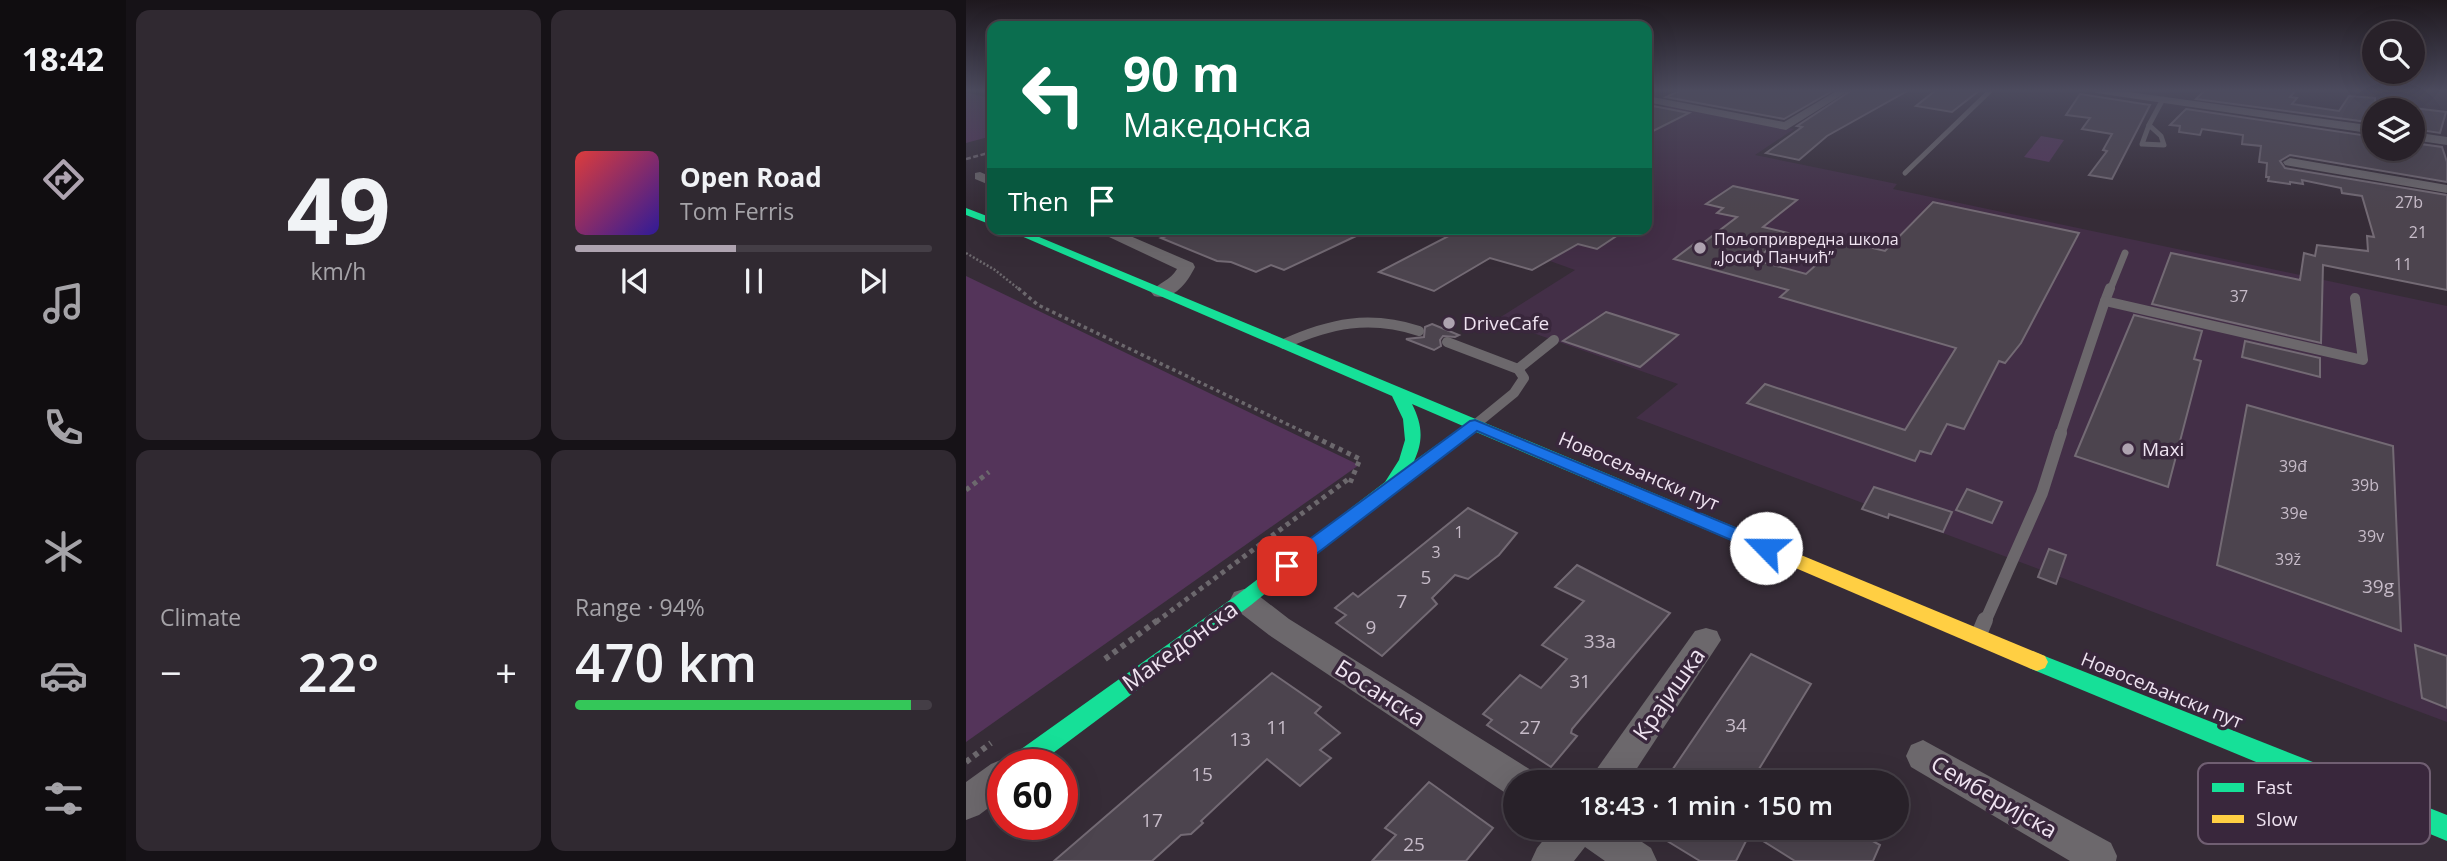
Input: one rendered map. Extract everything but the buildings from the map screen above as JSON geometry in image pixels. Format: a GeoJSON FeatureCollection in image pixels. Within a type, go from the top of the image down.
{"type":"FeatureCollection","features":[{"type":"Feature","properties":{"kind":"main road"},"geometry":{"type":"LineString","coordinates":[[966,211],[987,220]]}},
{"type":"Feature","properties":{"kind":"main road","name":"Новосељански пут"},"geometry":{"type":"LineString","coordinates":[[1024,235],[1978,637],[2287,763]]}},
{"type":"Feature","properties":{"kind":"main road"},"geometry":{"type":"LineString","coordinates":[[1392,485],[1409,458],[1417,434],[1414,421],[1398,393]]}},
{"type":"Feature","properties":{"kind":"main road","name":"Македонска"},"geometry":{"type":"LineString","coordinates":[[1040,749],[1244,600],[1352,514],[1475,425]]}},
{"type":"Feature","properties":{"kind":"main road","name":"Новосељански пут"},"geometry":{"type":"LineString","coordinates":[[2430,821],[2447,828]]}},
{"type":"Feature","properties":{"kind":"street"},"geometry":{"type":"LineString","coordinates":[[2425,138],[2447,141]]}},
{"type":"Feature","properties":{"kind":"street"},"geometry":{"type":"LineString","coordinates":[[2290,162],[2447,189]]}},
{"type":"Feature","properties":{"kind":"street"},"geometry":{"type":"LineString","coordinates":[[1114,235],[1186,267],[1178,283],[1160,292]]}},
{"type":"Feature","properties":{"kind":"street","name":"Босанска"},"geometry":{"type":"LineString","coordinates":[[1244,600],[1279,627],[1503,772]]}},
{"type":"Feature","properties":{"kind":"street","name":"Крајишка"},"geometry":{"type":"LineString","coordinates":[[1616,770],[1706,640]]}},
{"type":"Feature","properties":{"kind":"street","name":"Семберијска"},"geometry":{"type":"LineString","coordinates":[[1923,756],[2098,856],[2097,861]]}},
{"type":"Feature","properties":{"kind":"street"},"geometry":{"type":"LineString","coordinates":[[966,803],[987,788]]}},
{"type":"Feature","properties":{"kind":"street"},"geometry":{"type":"LineString","coordinates":[[1550,861],[1567,840]]}},
{"type":"Feature","properties":{"kind":"street"},"geometry":{"type":"LineString","coordinates":[[1607,840],[1638,861]]}},
{"type":"Feature","properties":{"kind":"lane"},"geometry":{"type":"LineString","coordinates":[[1905,173],[1949,130]]}},
{"type":"Feature","properties":{"kind":"lane"},"geometry":{"type":"LineString","coordinates":[[2146,130],[2142,144],[2164,145],[2161,136],[2155,130]]}},
{"type":"Feature","properties":{"kind":"lane"},"geometry":{"type":"LineString","coordinates":[[1978,637],[2042,493],[2092,335],[2124,253]]}},
{"type":"Feature","properties":{"kind":"lane"},"geometry":{"type":"LineString","coordinates":[[2105,301],[2362,360],[2355,298]]}},
{"type":"Feature","properties":{"kind":"lane"},"geometry":{"type":"LineString","coordinates":[[1281,345],[1314,331],[1352,322],[1386,320],[1419,331]]}},
{"type":"Feature","properties":{"kind":"lane"},"geometry":{"type":"LineString","coordinates":[[1518,369],[1536,358],[1553,340]]}},
{"type":"Feature","properties":{"kind":"lane"},"geometry":{"type":"LineString","coordinates":[[1447,342],[1518,369],[1523,374],[1524,383],[1497,410],[1475,425]]}},
{"type":"Feature","properties":{"kind":"path"},"geometry":{"type":"LineString","coordinates":[[966,253],[995,270],[1038,305],[1360,459],[1339,509],[1352,514]]}},
{"type":"Feature","properties":{"kind":"path"},"geometry":{"type":"LineString","coordinates":[[966,490],[989,472]]}},
{"type":"Feature","properties":{"kind":"path"},"geometry":{"type":"LineString","coordinates":[[1099,664],[1353,476]]}},
{"type":"Feature","properties":{"kind":"path"},"geometry":{"type":"LineString","coordinates":[[966,762],[999,737]]}},
{"type":"Feature","properties":{"kind":"shaded area"},"geometry":{"type":"Polygon","coordinates":[[[966,130],[987,130],[987,137],[966,143],[966,130]]]}},
{"type":"Feature","properties":{"kind":"shaded area"},"geometry":{"type":"Polygon","coordinates":[[[1652,130],[1792,130],[1755,155],[1897,184],[1893,189],[2447,306],[2447,722],[1636,418],[1678,384],[1496,320],[1575,270],[1550,261],[1592,235],[1652,235],[1652,130]]]}},
{"type":"Feature","properties":{"kind":"shaded area"},"geometry":{"type":"Polygon","coordinates":[[[2041,136],[2064,140],[2049,162],[2024,157],[2041,136]]]}},
{"type":"Feature","properties":{"kind":"shaded area"},"geometry":{"type":"Polygon","coordinates":[[[966,276],[1359,465],[966,742],[966,276]]]}},
{"type":"Feature","properties":{"kind":"railway"},"geometry":{"type":"LineString","coordinates":[[966,159],[987,153]]}},
{"type":"Feature","properties":{"kind":"traffic: fast"},"geometry":{"type":"LineString","coordinates":[[966,211],[987,220]]}},
{"type":"Feature","properties":{"kind":"traffic: fast"},"geometry":{"type":"LineString","coordinates":[[1024,235],[1736,535]]}},
{"type":"Feature","properties":{"kind":"traffic: fast"},"geometry":{"type":"LineString","coordinates":[[1392,485],[1407,460],[1413,440],[1411,419],[1398,393]]}},
{"type":"Feature","properties":{"kind":"traffic: fast"},"geometry":{"type":"LineString","coordinates":[[1040,749],[1244,600],[1352,515],[1475,425]]}},
{"type":"Feature","properties":{"kind":"traffic: fast"},"geometry":{"type":"LineString","coordinates":[[2037,662],[2286,763]]}},
{"type":"Feature","properties":{"kind":"traffic: fast"},"geometry":{"type":"LineString","coordinates":[[2430,821],[2447,828]]}},
{"type":"Feature","properties":{"kind":"traffic: slow"},"geometry":{"type":"LineString","coordinates":[[1736,535],[2037,662]]}},
{"type":"Feature","properties":{"kind":"place","name":"Пољопривредна школа „Јосиф Панчић”"},"geometry":{"type":"Point","coordinates":[1700,248]}},
{"type":"Feature","properties":{"kind":"place","name":"DriveCafe"},"geometry":{"type":"Point","coordinates":[1449,323]}},
{"type":"Feature","properties":{"kind":"place","name":"Maxi"},"geometry":{"type":"Point","coordinates":[2128,449]}},
{"type":"Feature","properties":{"kind":"route"},"geometry":{"type":"LineString","coordinates":[[1287,566],[1352,514],[1475,425],[1766,548]]}}]}
